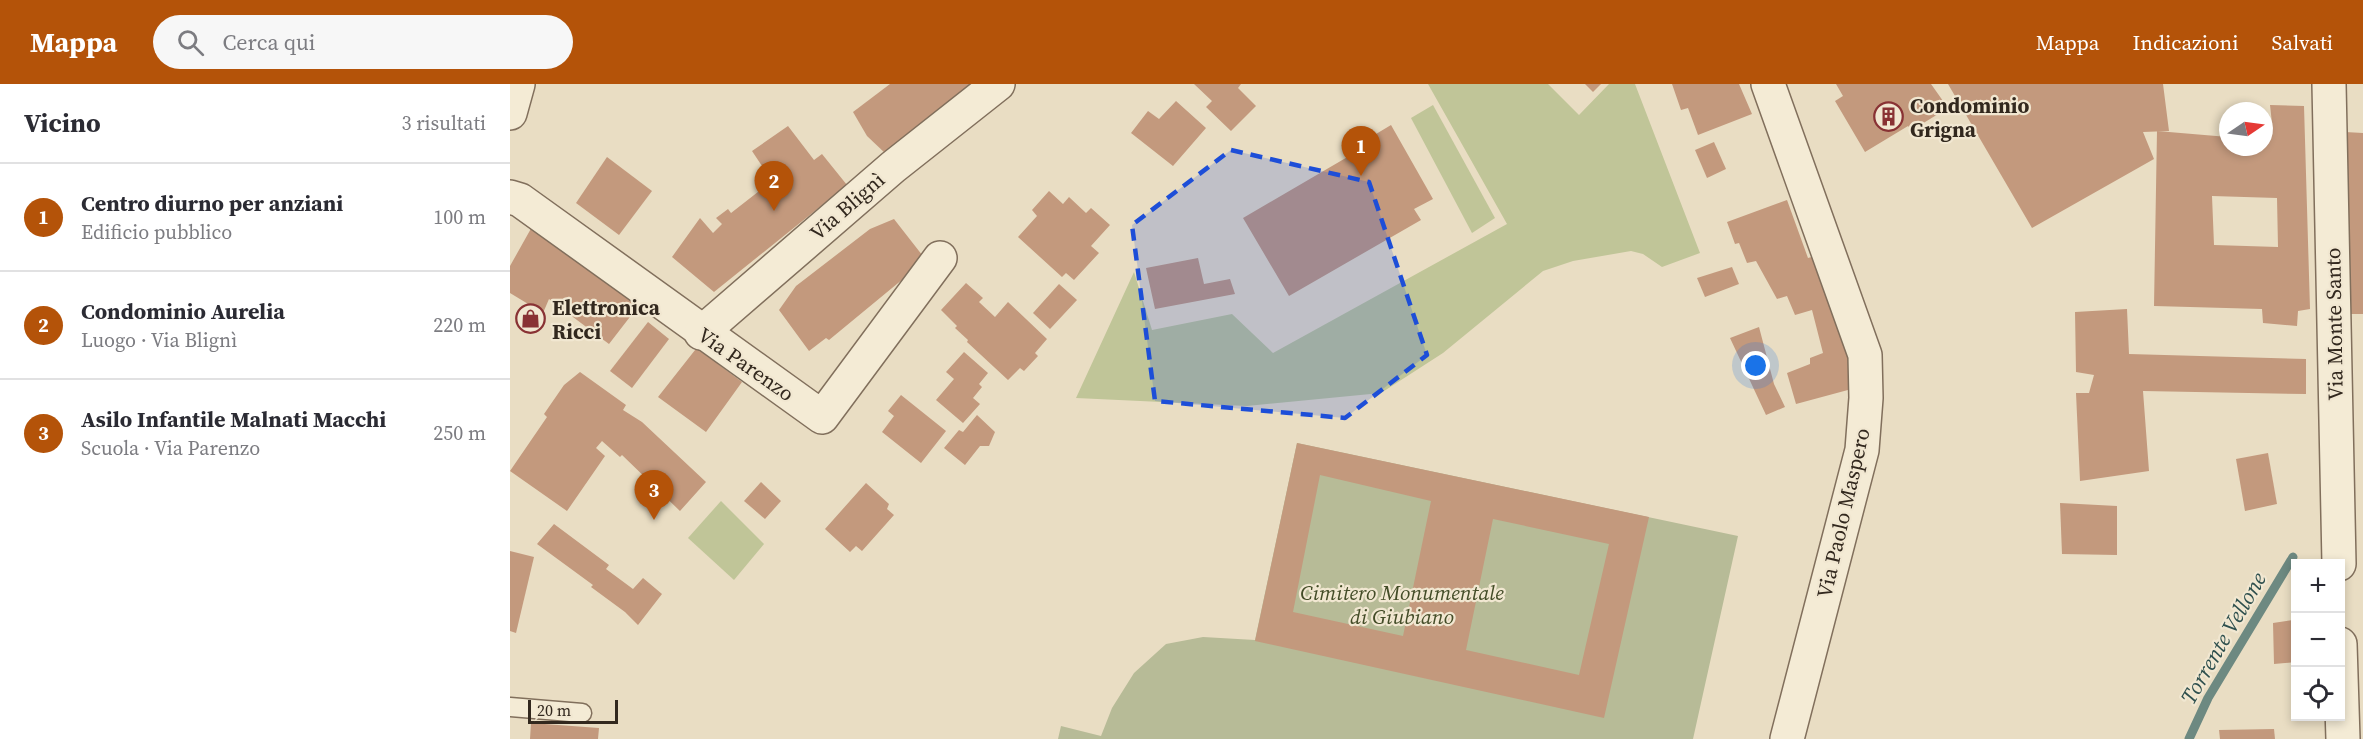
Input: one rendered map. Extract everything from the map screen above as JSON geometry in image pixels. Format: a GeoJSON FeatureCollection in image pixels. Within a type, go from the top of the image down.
{"type":"FeatureCollection","features":[{"type":"Feature","properties":{"kind":"street"},"geometry":{"type":"LineString","coordinates":[[510,113],[518,84]]}},
{"type":"Feature","properties":{"kind":"street","name":"Via Blignì"},"geometry":{"type":"LineString","coordinates":[[702,333],[893,167],[998,84]]}},
{"type":"Feature","properties":{"kind":"street","name":"Via Paolo Maspero"},"geometry":{"type":"LineString","coordinates":[[1767,84],[1865,355],[1866,398],[1862,450],[1787,739]]}},
{"type":"Feature","properties":{"kind":"street","name":"Via Monte Santo"},"geometry":{"type":"LineString","coordinates":[[2329,84],[2339,559]]}},
{"type":"Feature","properties":{"kind":"street","name":"Via Parenzo"},"geometry":{"type":"LineString","coordinates":[[510,197],[520,200],[702,333],[822,417],[940,258]]}},
{"type":"Feature","properties":{"kind":"street"},"geometry":{"type":"LineString","coordinates":[[2341,667],[2343,739]]}},
{"type":"Feature","properties":{"kind":"lane"},"geometry":{"type":"LineString","coordinates":[[510,707],[582,713]]}},
{"type":"Feature","properties":{"kind":"highlighted area"},"geometry":{"type":"Polygon","coordinates":[[[1231,150],[1369,182],[1427,355],[1345,418],[1155,401],[1132,225],[1231,150]]]}},
{"type":"Feature","properties":{"kind":"green space"},"geometry":{"type":"Polygon","coordinates":[[[1428,84],[1548,84],[1579,115],[1609,84],[1635,84],[1700,253],[1662,267],[1643,254],[1631,251],[1573,261],[1543,271],[1443,353],[1381,393],[1247,406],[1076,398],[1134,272],[1152,330],[1232,314],[1273,353],[1507,224],[1428,84]]]}},
{"type":"Feature","properties":{"kind":"green space"},"geometry":{"type":"Polygon","coordinates":[[[1433,105],[1495,218],[1472,233],[1411,118],[1433,105]]]}},
{"type":"Feature","properties":{"kind":"green space","name":"Cimitero Monumentale di Giubiano"},"geometry":{"type":"Polygon","coordinates":[[[1297,443],[1738,536],[1693,739],[1058,739],[1061,726],[1101,736],[1112,708],[1134,673],[1166,644],[1203,637],[1255,640],[1297,443]]]}},
{"type":"Feature","properties":{"kind":"green space"},"geometry":{"type":"Polygon","coordinates":[[[721,501],[764,544],[734,580],[688,538],[721,501]]]}},
{"type":"Feature","properties":{"kind":"building"},"geometry":{"type":"Polygon","coordinates":[[[890,84],[979,84],[886,154],[867,136],[853,112],[890,84]]]}},
{"type":"Feature","properties":{"kind":"building"},"geometry":{"type":"Polygon","coordinates":[[[1194,84],[1241,84],[1238,88],[1256,106],[1231,131],[1206,107],[1212,101],[1194,84]]]}},
{"type":"Feature","properties":{"kind":"building"},"geometry":{"type":"Polygon","coordinates":[[[1585,84],[1601,84],[1593,92],[1585,84]]]}},
{"type":"Feature","properties":{"kind":"building"},"geometry":{"type":"Polygon","coordinates":[[[1672,84],[1739,84],[1752,114],[1698,135],[1688,108],[1681,110],[1672,84]]]}},
{"type":"Feature","properties":{"kind":"building","name":"Condominio Grigna"},"geometry":{"type":"Polygon","coordinates":[[[1836,84],[1931,84],[1948,108],[1912,130],[1908,126],[1865,152],[1835,101],[1843,96],[1836,84]]]}},
{"type":"Feature","properties":{"kind":"building"},"geometry":{"type":"Polygon","coordinates":[[[1948,84],[2163,84],[2169,131],[2143,132],[2154,159],[2032,228],[1948,84]]]}},
{"type":"Feature","properties":{"kind":"building"},"geometry":{"type":"Polygon","coordinates":[[[1176,101],[1206,128],[1173,166],[1131,133],[1148,111],[1159,119],[1176,101]]]}},
{"type":"Feature","properties":{"kind":"building"},"geometry":{"type":"Polygon","coordinates":[[[2273,105],[2304,106],[2310,309],[2298,311],[2297,326],[2263,323],[2262,309],[2154,306],[2157,131],[2219,136],[2219,156],[2273,156],[2273,105]],[[2212,196],[2214,245],[2278,247],[2277,198],[2212,196]]]}},
{"type":"Feature","properties":{"kind":"building"},"geometry":{"type":"Polygon","coordinates":[[[1391,125],[1433,199],[1414,209],[1421,220],[1289,296],[1243,218],[1368,145],[1366,140],[1391,125]]]}},
{"type":"Feature","properties":{"kind":"building"},"geometry":{"type":"Polygon","coordinates":[[[788,126],[814,160],[822,154],[847,185],[714,292],[672,257],[700,218],[713,233],[722,224],[716,218],[728,209],[731,213],[772,181],[752,151],[788,126]]]}},
{"type":"Feature","properties":{"kind":"building"},"geometry":{"type":"Polygon","coordinates":[[[2345,132],[2363,133],[2363,314],[2339,314],[2345,132]]]}},
{"type":"Feature","properties":{"kind":"building"},"geometry":{"type":"Polygon","coordinates":[[[1714,142],[1726,169],[1707,178],[1695,150],[1714,142]]]}},
{"type":"Feature","properties":{"kind":"building"},"geometry":{"type":"Polygon","coordinates":[[[607,157],[652,191],[619,235],[576,203],[607,157]]]}},
{"type":"Feature","properties":{"kind":"building"},"geometry":{"type":"Polygon","coordinates":[[[1049,191],[1063,204],[1069,197],[1086,213],[1091,208],[1110,225],[1091,246],[1099,253],[1074,280],[1066,273],[1062,277],[1018,237],[1037,216],[1032,210],[1049,191]]]}},
{"type":"Feature","properties":{"kind":"building"},"geometry":{"type":"Polygon","coordinates":[[[1787,200],[1808,258],[1818,255],[1859,387],[1796,404],[1787,373],[1810,364],[1810,358],[1823,353],[1812,310],[1795,315],[1787,296],[1777,299],[1756,261],[1747,263],[1739,243],[1735,244],[1727,222],[1787,200]]]}},
{"type":"Feature","properties":{"kind":"building"},"geometry":{"type":"Polygon","coordinates":[[[894,219],[926,260],[829,340],[826,338],[809,351],[779,310],[796,286],[870,229],[894,219]]]}},
{"type":"Feature","properties":{"kind":"building"},"geometry":{"type":"Polygon","coordinates":[[[533,225],[643,300],[609,344],[549,299],[543,313],[510,293],[510,266],[533,225]]]}},
{"type":"Feature","properties":{"kind":"building"},"geometry":{"type":"Polygon","coordinates":[[[1198,258],[1204,284],[1230,279],[1235,294],[1155,309],[1146,268],[1198,258]]]}},
{"type":"Feature","properties":{"kind":"building"},"geometry":{"type":"Polygon","coordinates":[[[1732,267],[1739,284],[1705,297],[1697,278],[1732,267]]]}},
{"type":"Feature","properties":{"kind":"building"},"geometry":{"type":"Polygon","coordinates":[[[966,283],[983,298],[979,302],[995,317],[1008,302],[1047,339],[1035,353],[1038,356],[1024,371],[1020,368],[1008,380],[967,342],[968,340],[955,328],[957,326],[941,310],[966,283]]]}},
{"type":"Feature","properties":{"kind":"building"},"geometry":{"type":"Polygon","coordinates":[[[1059,284],[1077,300],[1050,329],[1033,313],[1059,284]]]}},
{"type":"Feature","properties":{"kind":"building"},"geometry":{"type":"Polygon","coordinates":[[[2127,309],[2129,354],[2306,359],[2306,394],[2143,391],[2149,471],[2080,481],[2076,393],[2089,393],[2094,375],[2076,372],[2075,312],[2127,309]]]}},
{"type":"Feature","properties":{"kind":"building"},"geometry":{"type":"Polygon","coordinates":[[[648,322],[669,339],[632,388],[610,371],[648,322]]]}},
{"type":"Feature","properties":{"kind":"building"},"geometry":{"type":"Polygon","coordinates":[[[1759,327],[1774,384],[1785,407],[1766,415],[1730,338],[1759,327]]]}},
{"type":"Feature","properties":{"kind":"building"},"geometry":{"type":"Polygon","coordinates":[[[699,345],[720,361],[718,364],[742,382],[706,432],[658,397],[699,345]]]}},
{"type":"Feature","properties":{"kind":"building"},"geometry":{"type":"Polygon","coordinates":[[[964,352],[988,373],[979,384],[982,387],[973,398],[980,404],[963,423],[936,400],[954,379],[946,372],[964,352]]]}},
{"type":"Feature","properties":{"kind":"building"},"geometry":{"type":"Polygon","coordinates":[[[580,372],[626,405],[623,410],[642,422],[706,482],[680,511],[622,455],[620,457],[602,441],[596,448],[605,456],[567,511],[510,471],[547,417],[544,414],[564,385],[580,372]]]}},
{"type":"Feature","properties":{"kind":"building"},"geometry":{"type":"Polygon","coordinates":[[[901,395],[946,431],[921,463],[882,432],[894,416],[888,411],[901,395]]]}},
{"type":"Feature","properties":{"kind":"building"},"geometry":{"type":"Polygon","coordinates":[[[977,415],[995,432],[989,446],[980,446],[965,465],[944,448],[959,430],[963,432],[977,415]]]}},
{"type":"Feature","properties":{"kind":"building"},"geometry":{"type":"Polygon","coordinates":[[[1297,443],[1649,517],[1604,718],[1255,641],[1297,443]],[[1320,475],[1293,612],[1403,636],[1431,501],[1320,475]],[[1493,519],[1466,650],[1579,675],[1609,544],[1493,519]]]}},
{"type":"Feature","properties":{"kind":"building"},"geometry":{"type":"Polygon","coordinates":[[[2268,453],[2277,504],[2245,511],[2236,459],[2268,453]]]}},
{"type":"Feature","properties":{"kind":"building"},"geometry":{"type":"Polygon","coordinates":[[[761,482],[781,501],[765,519],[744,501],[761,482]]]}},
{"type":"Feature","properties":{"kind":"building"},"geometry":{"type":"Polygon","coordinates":[[[866,483],[889,504],[887,509],[894,515],[862,551],[856,546],[850,552],[825,529],[866,483]]]}},
{"type":"Feature","properties":{"kind":"building"},"geometry":{"type":"Polygon","coordinates":[[[2060,503],[2117,506],[2117,555],[2062,554],[2060,503]]]}},
{"type":"Feature","properties":{"kind":"building"},"geometry":{"type":"Polygon","coordinates":[[[554,524],[609,565],[606,569],[633,589],[643,578],[662,594],[638,625],[625,612],[591,587],[593,585],[537,544],[554,524]]]}},
{"type":"Feature","properties":{"kind":"building"},"geometry":{"type":"Polygon","coordinates":[[[510,551],[534,557],[516,633],[510,631],[510,551]]]}},
{"type":"Feature","properties":{"kind":"building"},"geometry":{"type":"Polygon","coordinates":[[[2291,620],[2291,662],[2274,664],[2273,623],[2291,620]]]}},
{"type":"Feature","properties":{"kind":"building"},"geometry":{"type":"Polygon","coordinates":[[[531,723],[599,728],[598,739],[530,739],[531,723]]]}},
{"type":"Feature","properties":{"kind":"building"},"geometry":{"type":"Polygon","coordinates":[[[2274,729],[2275,739],[2220,739],[2219,730],[2274,729]]]}},
{"type":"Feature","properties":{"kind":"waterway","name":"Torrente Vellone"},"geometry":{"type":"LineString","coordinates":[[2189,739],[2208,698],[2293,557]]}},
{"type":"Feature","properties":{"kind":"place","name":"Condominio Grigna"},"geometry":{"type":"Point","coordinates":[1889,117]}},
{"type":"Feature","properties":{"kind":"place","name":"Centro diurno per anziani"},"geometry":{"type":"Point","coordinates":[1361,176]}},
{"type":"Feature","properties":{"kind":"place","name":"Condominio Aurelia"},"geometry":{"type":"Point","coordinates":[774,211]}},
{"type":"Feature","properties":{"kind":"place","name":"Elettronica Ricci"},"geometry":{"type":"Point","coordinates":[531,319]}},
{"type":"Feature","properties":{"kind":"place","name":"Asilo Infantile Malnati Macchi"},"geometry":{"type":"Point","coordinates":[654,520]}}]}
